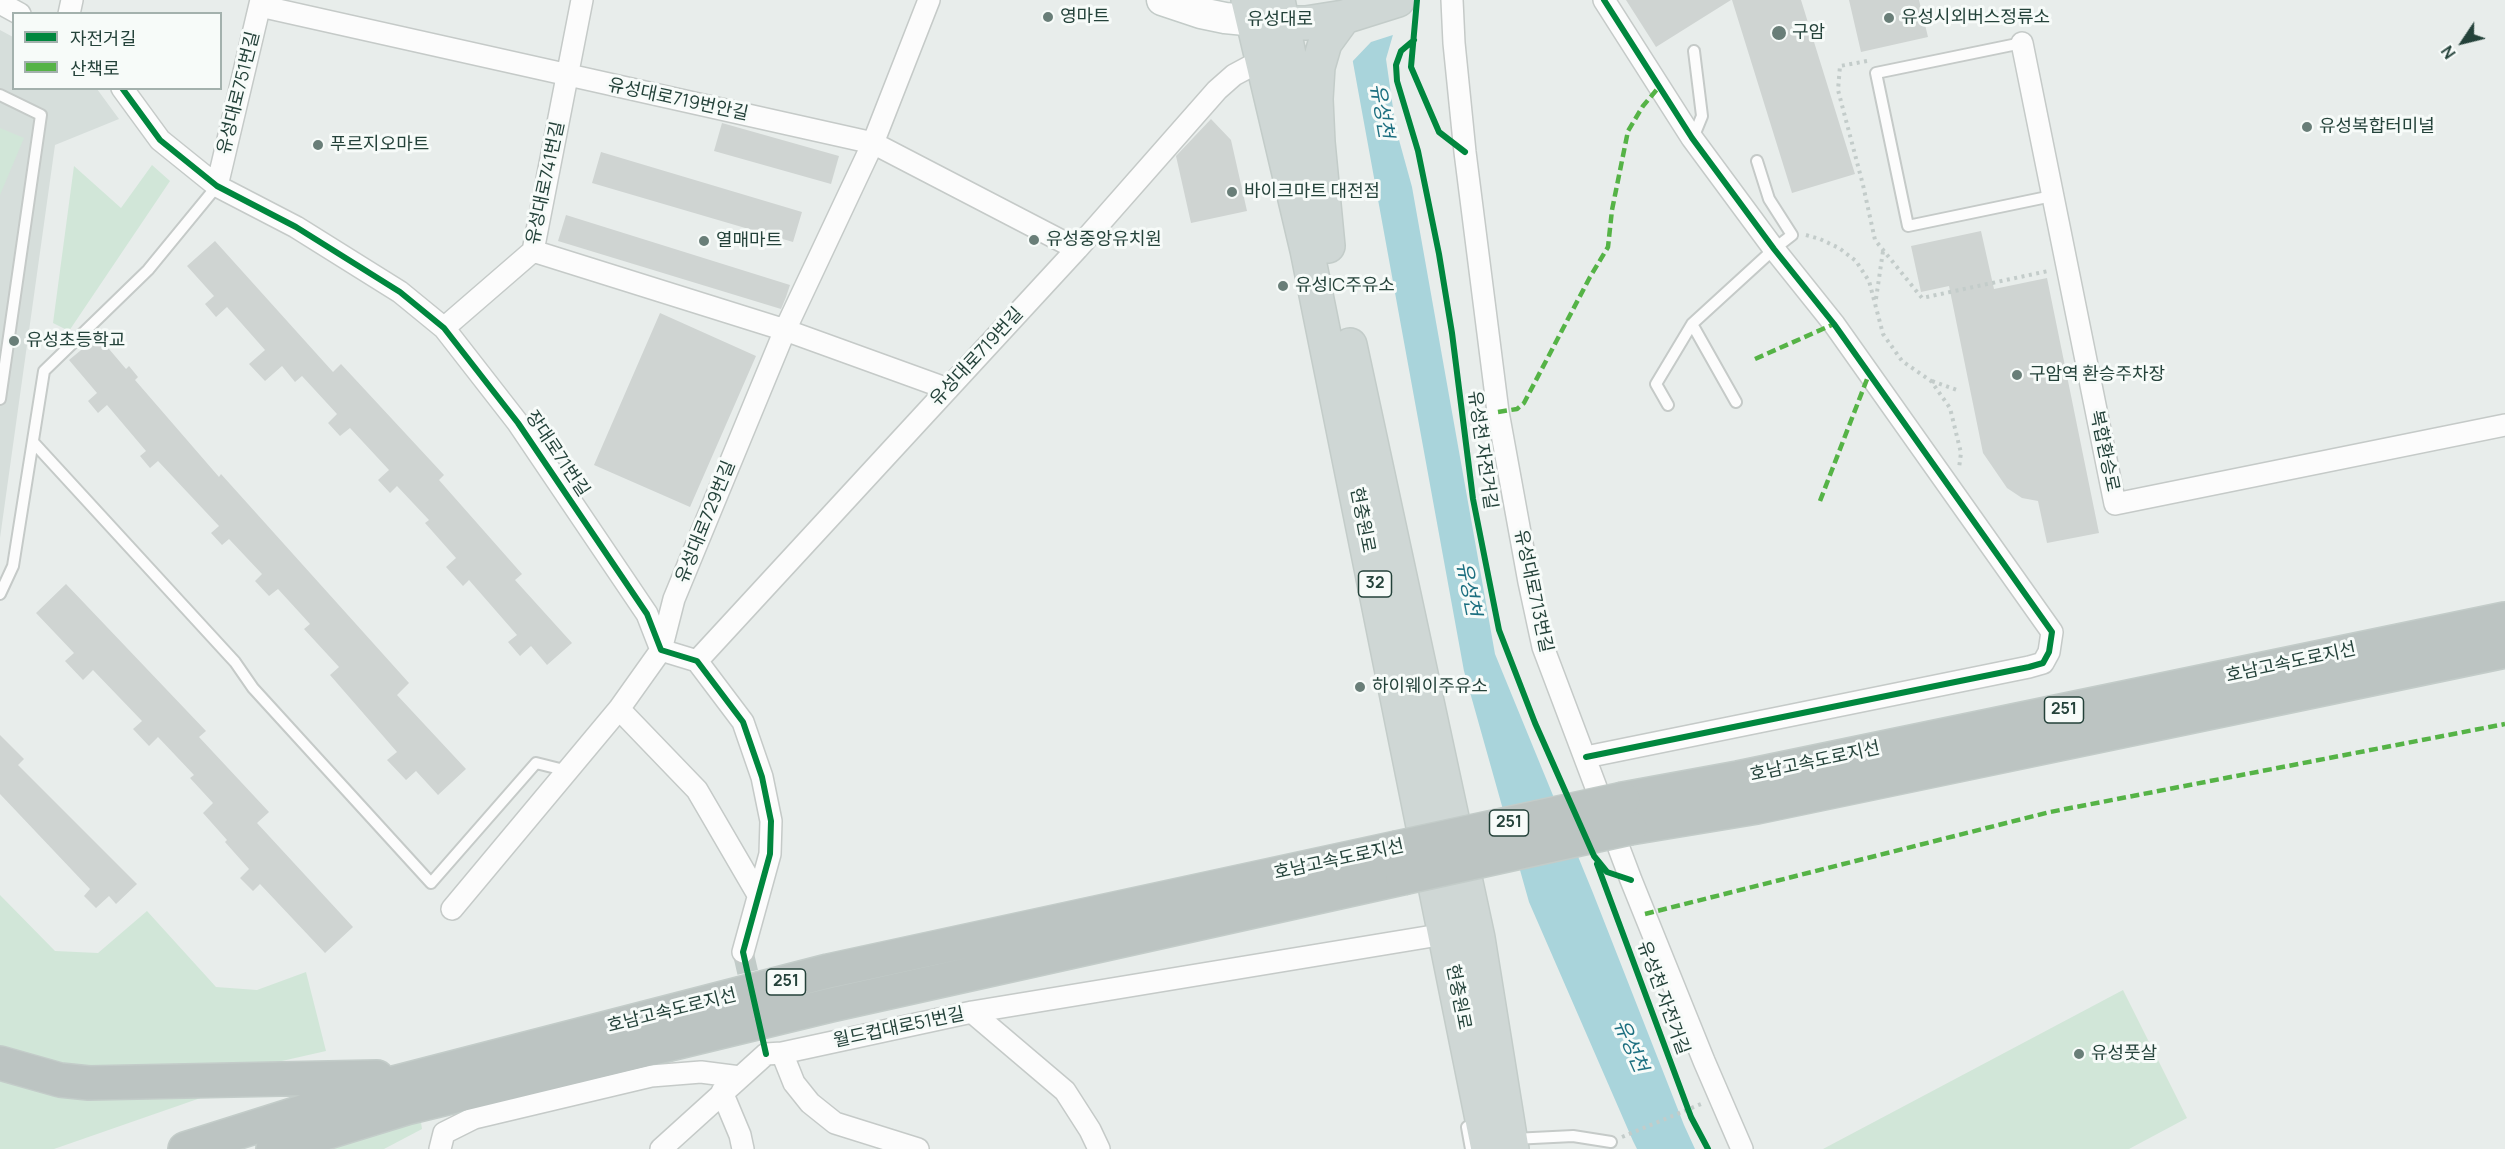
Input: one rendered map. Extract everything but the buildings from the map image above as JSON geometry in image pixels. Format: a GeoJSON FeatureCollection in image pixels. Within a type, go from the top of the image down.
{"type":"FeatureCollection","features":[{"type":"Feature","properties":{"kind":"highway","name":"호남고속도로지선"},"geometry":{"type":"LineString","coordinates":[[185,1149],[424,1075],[828,971],[1399,863],[1626,814],[1738,778],[2505,618]]}},
{"type":"Feature","properties":{"kind":"highway","name":"호남고속도로지선"},"geometry":{"type":"LineString","coordinates":[[1626,814],[1757,807],[2505,651]]}},
{"type":"Feature","properties":{"kind":"highway","name":"호남고속도로지선"},"geometry":{"type":"LineString","coordinates":[[273,1149],[406,1108],[831,1005],[1399,863]]}},
{"type":"Feature","properties":{"kind":"highway"},"geometry":{"type":"LineString","coordinates":[[0,1062],[60,1080],[90,1083],[424,1075]]}},
{"type":"Feature","properties":{"kind":"main road","name":"유성대로"},"geometry":{"type":"LineString","coordinates":[[1162,0],[1201,14],[1265,11],[1306,23],[1344,17],[1398,0]]}},
{"type":"Feature","properties":{"kind":"main road","name":"현충원로"},"geometry":{"type":"LineString","coordinates":[[1265,11],[1262,60],[1307,250],[1476,1089],[1503,1146]]}},
{"type":"Feature","properties":{"kind":"main road"},"geometry":{"type":"LineString","coordinates":[[1265,11],[1328,246]]}},
{"type":"Feature","properties":{"kind":"main road"},"geometry":{"type":"LineString","coordinates":[[1328,246],[1318,142],[1316,99],[1318,67],[1325,43],[1344,17]]}},
{"type":"Feature","properties":{"kind":"main road","name":"현충원로"},"geometry":{"type":"LineString","coordinates":[[1328,246],[1478,938],[1503,1146]]}},
{"type":"Feature","properties":{"kind":"street","name":"유성대로741번길"},"geometry":{"type":"LineString","coordinates":[[444,328],[533,251],[582,0]]}},
{"type":"Feature","properties":{"kind":"street","name":"유성대로729번길"},"geometry":{"type":"LineString","coordinates":[[452,909],[620,709],[661,650],[675,599],[785,330],[873,143],[929,0]]}},
{"type":"Feature","properties":{"kind":"street","name":"유성대로713번길"},"geometry":{"type":"LineString","coordinates":[[1452,0],[1465,152],[1498,412],[1528,582],[1543,647],[1634,889],[1742,1149]]}},
{"type":"Feature","properties":{"kind":"street"},"geometry":{"type":"LineString","coordinates":[[1586,758],[2029,668],[2043,663],[2049,652],[2052,632],[1834,324],[1774,249],[1692,138],[1604,0]]}},
{"type":"Feature","properties":{"kind":"street"},"geometry":{"type":"LineString","coordinates":[[0,3],[17,12]]}},
{"type":"Feature","properties":{"kind":"street","name":"유성대로719번안길"},"geometry":{"type":"LineString","coordinates":[[261,3],[567,76],[873,143],[1077,249]]}},
{"type":"Feature","properties":{"kind":"street","name":"유성대로751번길"},"geometry":{"type":"LineString","coordinates":[[217,186],[261,3]]}},
{"type":"Feature","properties":{"kind":"street","name":"복합환승로"},"geometry":{"type":"LineString","coordinates":[[2022,43],[2115,504],[2505,425]]}},
{"type":"Feature","properties":{"kind":"street","name":"유성대로719번길"},"geometry":{"type":"LineString","coordinates":[[697,661],[1077,249],[1217,90],[1233,75],[1262,60]]}},
{"type":"Feature","properties":{"kind":"street","name":"장대로71번길"},"geometry":{"type":"LineString","coordinates":[[123,90],[160,140],[217,186],[296,227],[390,286],[444,328],[518,423],[647,614],[661,650]]}},
{"type":"Feature","properties":{"kind":"street"},"geometry":{"type":"LineString","coordinates":[[533,251],[785,330],[948,390]]}},
{"type":"Feature","properties":{"kind":"street"},"geometry":{"type":"LineString","coordinates":[[661,650],[697,661],[743,722],[762,777],[771,821],[770,854],[757,893],[743,952]]}},
{"type":"Feature","properties":{"kind":"street"},"geometry":{"type":"LineString","coordinates":[[620,709],[697,790],[757,893]]}},
{"type":"Feature","properties":{"kind":"street"},"geometry":{"type":"LineString","coordinates":[[972,1012],[1445,934]]}},
{"type":"Feature","properties":{"kind":"street","name":"월드컵대로51번길"},"geometry":{"type":"LineString","coordinates":[[661,1149],[770,1048],[972,1012],[1065,1091],[1090,1130],[1099,1149]]}},
{"type":"Feature","properties":{"kind":"street"},"geometry":{"type":"LineString","coordinates":[[770,1048],[810,1103],[835,1123],[918,1149]]}},
{"type":"Feature","properties":{"kind":"street"},"geometry":{"type":"LineString","coordinates":[[440,1149],[444,1134],[474,1118],[651,1076],[700,1072],[740,1077]]}},
{"type":"Feature","properties":{"kind":"street"},"geometry":{"type":"LineString","coordinates":[[722,1092],[740,1134],[743,1149]]}},
{"type":"Feature","properties":{"kind":"lane"},"geometry":{"type":"LineString","coordinates":[[2022,43],[1876,73],[1908,226],[2052,196]]}},
{"type":"Feature","properties":{"kind":"lane"},"geometry":{"type":"LineString","coordinates":[[1692,138],[1702,116],[1694,51]]}},
{"type":"Feature","properties":{"kind":"lane"},"geometry":{"type":"LineString","coordinates":[[0,95],[41,115],[0,399]]}},
{"type":"Feature","properties":{"kind":"lane"},"geometry":{"type":"LineString","coordinates":[[1668,405],[1656,384],[1692,324],[1792,235],[1769,199],[1757,161]]}},
{"type":"Feature","properties":{"kind":"lane"},"geometry":{"type":"LineString","coordinates":[[0,594],[13,566],[44,371],[148,270],[217,186]]}},
{"type":"Feature","properties":{"kind":"lane"},"geometry":{"type":"LineString","coordinates":[[1692,324],[1736,402]]}},
{"type":"Feature","properties":{"kind":"lane"},"geometry":{"type":"LineString","coordinates":[[33,442],[235,662],[254,688],[431,883],[536,764],[569,771]]}},
{"type":"Feature","properties":{"kind":"lane"},"geometry":{"type":"LineString","coordinates":[[1471,1149],[1467,1123],[1476,1089]]}},
{"type":"Feature","properties":{"kind":"lane"},"geometry":{"type":"LineString","coordinates":[[1503,1146],[1574,1136],[1611,1142]]}},
{"type":"Feature","properties":{"kind":"path"},"geometry":{"type":"LineString","coordinates":[[1805,235],[1839,248],[1856,261],[1869,281],[1883,334],[1902,361],[1931,381],[1960,391]]}},
{"type":"Feature","properties":{"kind":"path"},"geometry":{"type":"LineString","coordinates":[[1876,303],[1883,251]]}},
{"type":"Feature","properties":{"kind":"path"},"geometry":{"type":"LineString","coordinates":[[1931,381],[1950,408],[1961,453],[1953,492]]}},
{"type":"Feature","properties":{"kind":"path"},"geometry":{"type":"LineString","coordinates":[[1611,1142],[1702,1103]]}},
{"type":"Feature","properties":{"kind":"path"},"geometry":{"type":"LineString","coordinates":[[1687,1106],[1691,1116]]}},
{"type":"Feature","properties":{"kind":"shaded area","name":"유성초등학교"},"geometry":{"type":"Polygon","coordinates":[[[0,30],[12,36],[12,90],[98,90],[119,119],[55,145],[0,538],[0,30]]]}},
{"type":"Feature","properties":{"kind":"green space"},"geometry":{"type":"Polygon","coordinates":[[[0,128],[24,138],[0,195],[0,128]]]}},
{"type":"Feature","properties":{"kind":"green space"},"geometry":{"type":"Polygon","coordinates":[[[152,165],[170,181],[69,331],[53,323],[74,166],[121,208],[152,165]]]}},
{"type":"Feature","properties":{"kind":"green space"},"geometry":{"type":"Polygon","coordinates":[[[0,895],[55,951],[98,953],[147,911],[216,987],[257,990],[306,972],[326,1051],[251,1068],[169,1078],[0,1057],[0,895]]]}},
{"type":"Feature","properties":{"kind":"green space","name":"유성풋살"},"geometry":{"type":"Polygon","coordinates":[[[2123,990],[2187,1118],[2129,1149],[1823,1149],[2123,990]]]}},
{"type":"Feature","properties":{"kind":"green space"},"geometry":{"type":"Polygon","coordinates":[[[0,1070],[235,1086],[54,1149],[0,1149],[0,1070]]]}},
{"type":"Feature","properties":{"kind":"green space"},"geometry":{"type":"Polygon","coordinates":[[[420,1116],[422,1129],[384,1149],[314,1149],[420,1116]]]}},
{"type":"Feature","properties":{"kind":"water","name":"유성천"},"geometry":{"type":"Polygon","coordinates":[[[1403,0],[1386,59],[1396,129],[1412,187],[1495,654],[1695,1149],[1637,1149],[1633,1141],[1529,902],[1464,671],[1352,57],[1403,0]]]}},
{"type":"Feature","properties":{"kind":"pier"},"geometry":{"type":"Polygon","coordinates":[[[1352,0],[1406,0],[1396,34],[1371,42],[1350,64],[1352,0]]]}},
{"type":"Feature","properties":{"kind":"tunnel"},"geometry":{"type":"LineString","coordinates":[[743,952],[763,1039]]}},
{"type":"Feature","properties":{"kind":"marked path"},"geometry":{"type":"LineString","coordinates":[[1498,412],[1517,409],[1524,403],[1608,247],[1612,210],[1628,131],[1643,106],[1659,87]]}},
{"type":"Feature","properties":{"kind":"marked path"},"geometry":{"type":"LineString","coordinates":[[1755,359],[1834,324]]}},
{"type":"Feature","properties":{"kind":"marked path"},"geometry":{"type":"LineString","coordinates":[[1820,501],[1869,374]]}},
{"type":"Feature","properties":{"kind":"marked path"},"geometry":{"type":"LineString","coordinates":[[1645,914],[2050,812],[2505,724]]}},
{"type":"Feature","properties":{"kind":"cycle path"},"geometry":{"type":"LineString","coordinates":[[1417,0],[1411,67],[1439,132],[1465,152]]}},
{"type":"Feature","properties":{"kind":"cycle path"},"geometry":{"type":"LineString","coordinates":[[1586,757],[2029,667],[2043,663],[2049,652],[2052,632],[1834,324],[1774,249],[1692,138],[1604,0]]}},
{"type":"Feature","properties":{"kind":"cycle path","name":"유성천 자전거길"},"geometry":{"type":"LineString","coordinates":[[1414,40],[1401,51],[1396,65],[1397,81],[1418,151],[1439,254],[1452,333],[1473,499],[1499,630],[1535,723],[1594,856],[1607,872],[1631,880]]}},
{"type":"Feature","properties":{"kind":"cycle path"},"geometry":{"type":"LineString","coordinates":[[123,90],[160,140],[217,186],[296,227],[400,292],[444,328],[518,423],[647,614],[661,650],[697,661],[743,722],[762,777],[771,821],[770,854],[743,952],[766,1054]]}},
{"type":"Feature","properties":{"kind":"cycle path","name":"유성천 자전거길"},"geometry":{"type":"LineString","coordinates":[[1597,864],[1691,1117],[1708,1149]]}},
{"type":"Feature","properties":{"kind":"place","name":"영마트"},"geometry":{"type":"Point","coordinates":[1048,17]}},
{"type":"Feature","properties":{"kind":"place","name":"유성시외버스정류소"},"geometry":{"type":"Point","coordinates":[1889,18]}},
{"type":"Feature","properties":{"kind":"place","name":"구암"},"geometry":{"type":"Point","coordinates":[1779,33]}},
{"type":"Feature","properties":{"kind":"place","name":"유성복합터미널"},"geometry":{"type":"Point","coordinates":[2307,127]}},
{"type":"Feature","properties":{"kind":"place","name":"푸르지오마트"},"geometry":{"type":"Point","coordinates":[318,145]}},
{"type":"Feature","properties":{"kind":"place","name":"바이크마트 대전점"},"geometry":{"type":"Point","coordinates":[1232,192]}},
{"type":"Feature","properties":{"kind":"place","name":"유성중앙유치원"},"geometry":{"type":"Point","coordinates":[1034,240]}},
{"type":"Feature","properties":{"kind":"place","name":"열매마트"},"geometry":{"type":"Point","coordinates":[704,241]}},
{"type":"Feature","properties":{"kind":"place","name":"유성IC주유소"},"geometry":{"type":"Point","coordinates":[1283,286]}},
{"type":"Feature","properties":{"kind":"place","name":"유성초등학교"},"geometry":{"type":"Point","coordinates":[14,341]}},
{"type":"Feature","properties":{"kind":"place","name":"구암역 환승주차장"},"geometry":{"type":"Point","coordinates":[2017,375]}},
{"type":"Feature","properties":{"kind":"place","name":"하이웨이주유소"},"geometry":{"type":"Point","coordinates":[1360,687]}},
{"type":"Feature","properties":{"kind":"place","name":"유성풋살"},"geometry":{"type":"Point","coordinates":[2079,1054]}}]}
